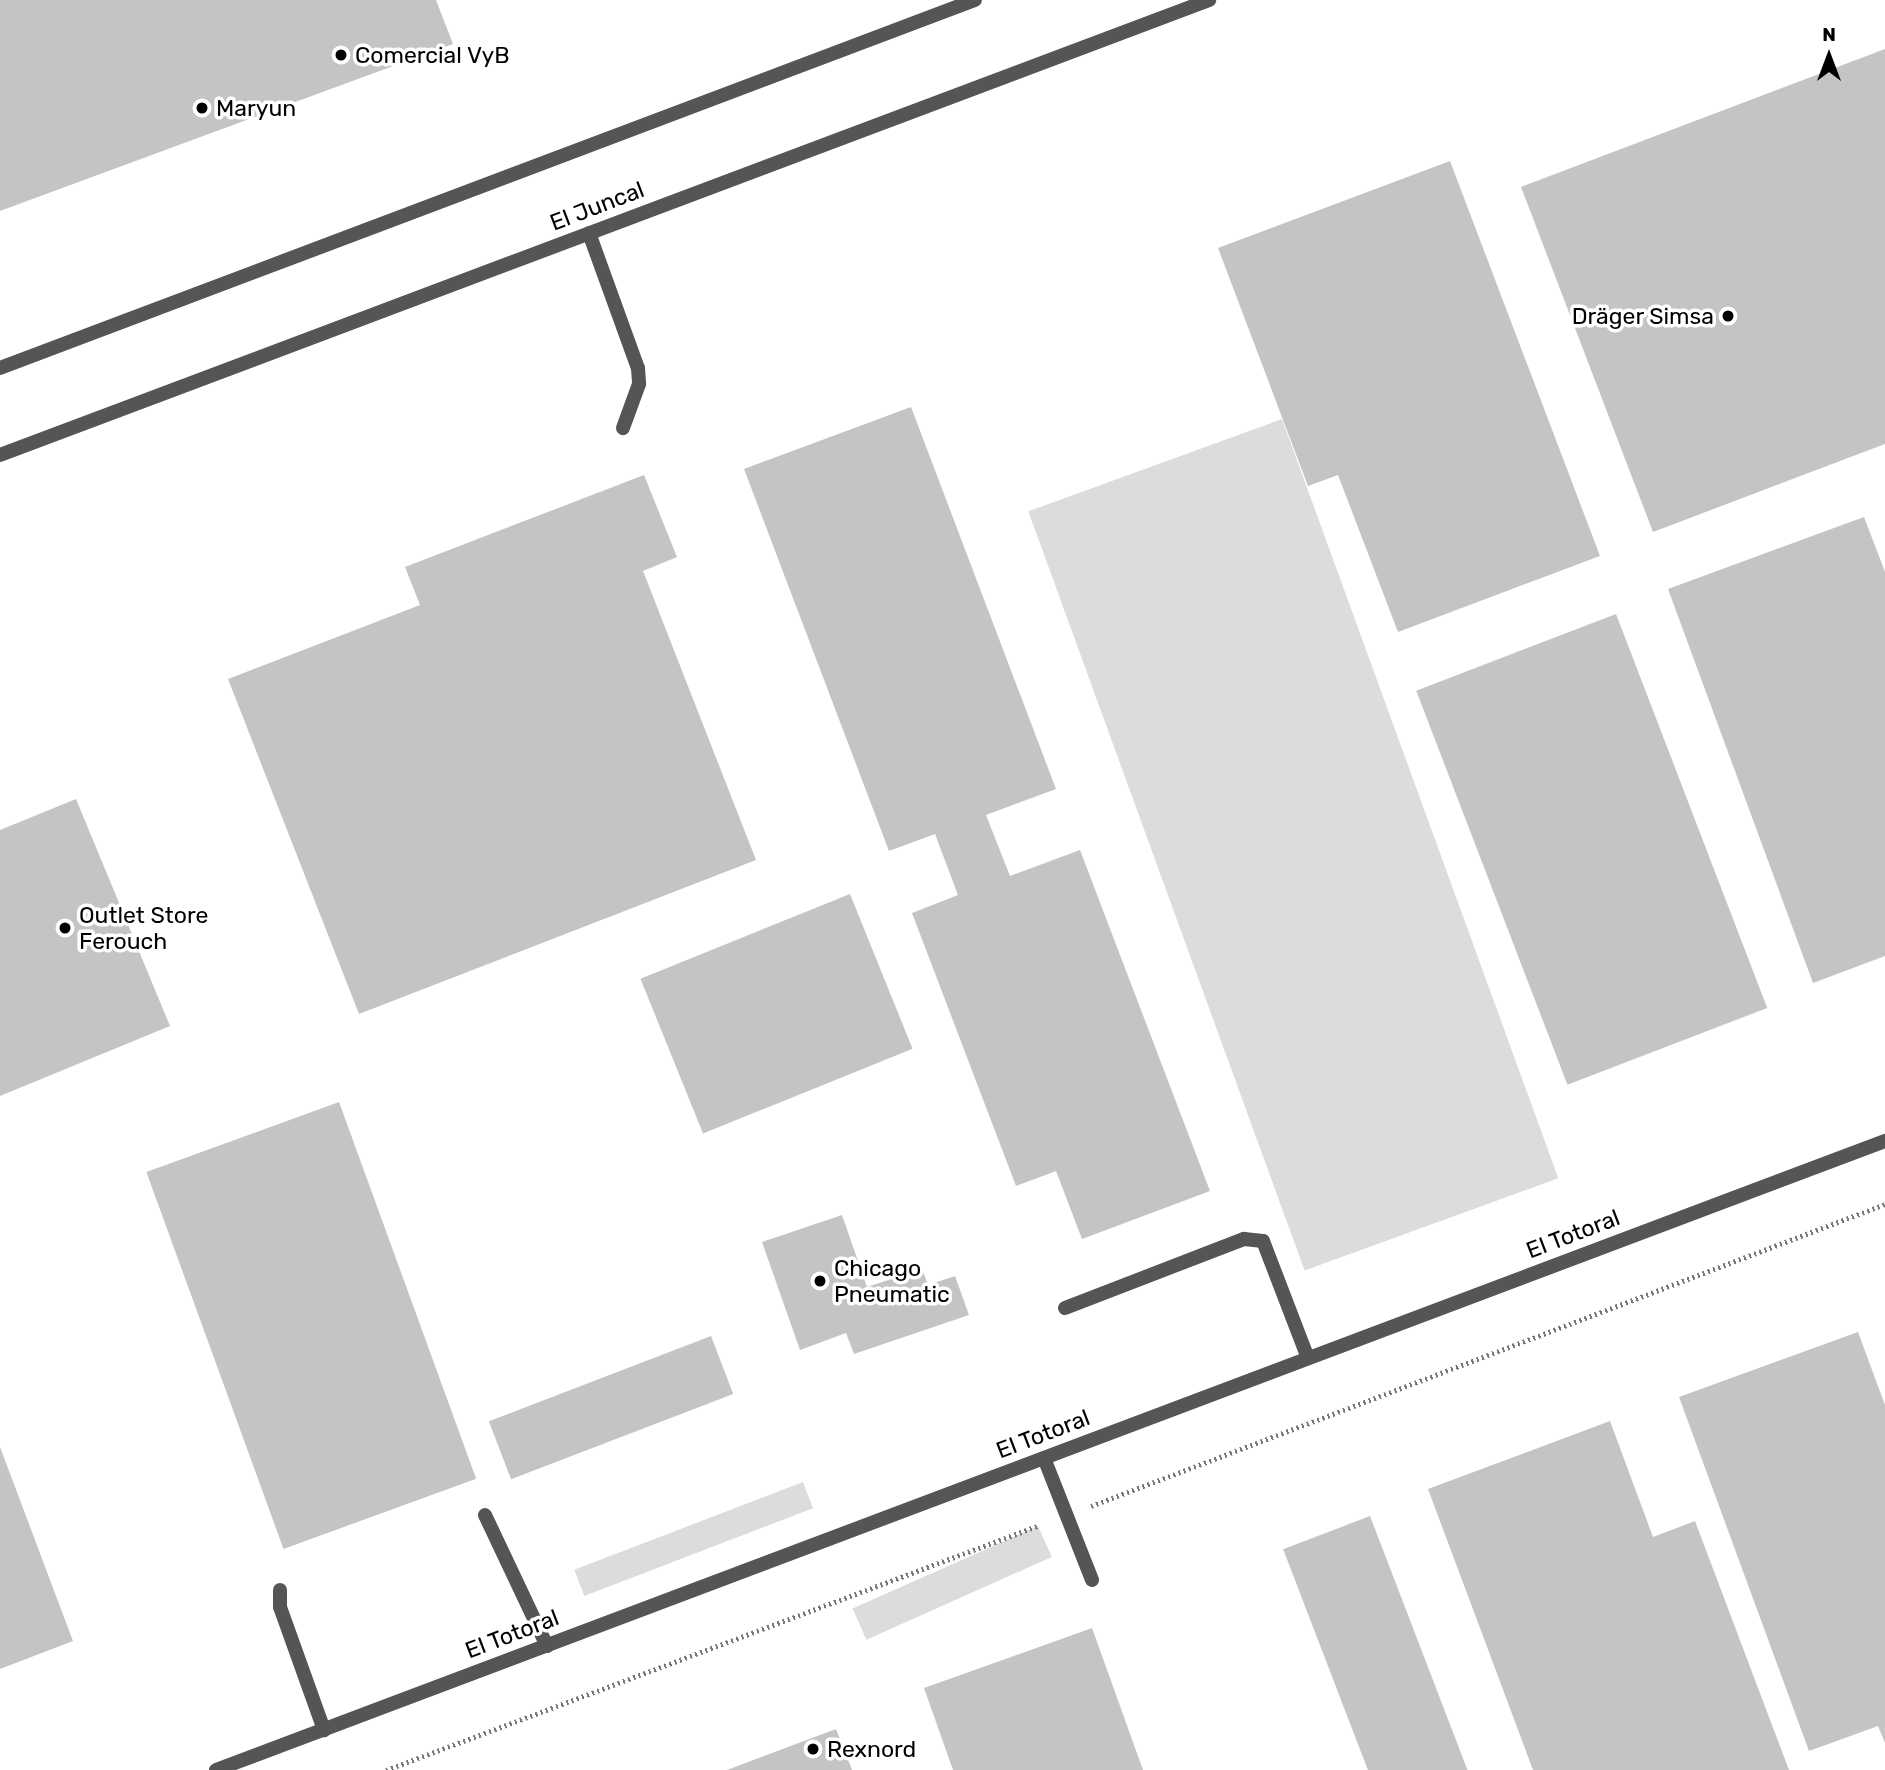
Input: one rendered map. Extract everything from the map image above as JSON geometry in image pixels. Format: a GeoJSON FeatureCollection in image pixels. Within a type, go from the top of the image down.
{"type":"FeatureCollection","features":[{"type":"Feature","properties":{"kind":"street"},"geometry":{"type":"LineString","coordinates":[[0,368],[975,0]]}},
{"type":"Feature","properties":{"kind":"street","name":"El Juncal"},"geometry":{"type":"LineString","coordinates":[[0,455],[1209,0]]}},
{"type":"Feature","properties":{"kind":"street"},"geometry":{"type":"LineString","coordinates":[[589,233],[638,368],[639,384],[623,428]]}},
{"type":"Feature","properties":{"kind":"street","name":"El Totoral"},"geometry":{"type":"LineString","coordinates":[[216,1770],[1885,1141]]}},
{"type":"Feature","properties":{"kind":"street"},"geometry":{"type":"LineString","coordinates":[[1065,1308],[1244,1240],[1264,1241],[1308,1359]]}},
{"type":"Feature","properties":{"kind":"street"},"geometry":{"type":"LineString","coordinates":[[1044,1458],[1092,1580]]}},
{"type":"Feature","properties":{"kind":"street"},"geometry":{"type":"LineString","coordinates":[[485,1515],[547,1646]]}},
{"type":"Feature","properties":{"kind":"street"},"geometry":{"type":"LineString","coordinates":[[280,1590],[280,1607],[324,1730]]}},
{"type":"Feature","properties":{"kind":"path"},"geometry":{"type":"LineString","coordinates":[[386,1770],[1885,1205]]}},
{"type":"Feature","properties":{"kind":"shaded area"},"geometry":{"type":"Polygon","coordinates":[[[1282,419],[1558,1178],[1305,1271],[1028,511],[1282,419]]]}},
{"type":"Feature","properties":{"kind":"shaded area"},"geometry":{"type":"Polygon","coordinates":[[[803,1482],[813,1508],[584,1596],[574,1570],[803,1482]]]}},
{"type":"Feature","properties":{"kind":"shaded area"},"geometry":{"type":"Polygon","coordinates":[[[1038,1526],[1052,1557],[866,1640],[853,1609],[1038,1526]]]}},
{"type":"Feature","properties":{"kind":"building"},"geometry":{"type":"Polygon","coordinates":[[[0,0],[436,0],[453,44],[0,211],[0,0]]]}},
{"type":"Feature","properties":{"kind":"building","name":"Dräger Simsa"},"geometry":{"type":"Polygon","coordinates":[[[1885,49],[1885,444],[1653,532],[1521,187],[1885,49]]]}},
{"type":"Feature","properties":{"kind":"building"},"geometry":{"type":"Polygon","coordinates":[[[1450,161],[1600,556],[1398,632],[1338,475],[1308,486],[1218,248],[1450,161]]]}},
{"type":"Feature","properties":{"kind":"building"},"geometry":{"type":"Polygon","coordinates":[[[911,407],[1056,789],[986,815],[1010,876],[1080,850],[1210,1191],[1082,1239],[1056,1171],[1016,1186],[912,913],[958,895],[935,834],[889,851],[744,469],[911,407]]]}},
{"type":"Feature","properties":{"kind":"building"},"geometry":{"type":"Polygon","coordinates":[[[644,475],[677,557],[643,571],[756,860],[359,1014],[228,679],[420,605],[405,567],[644,475]]]}},
{"type":"Feature","properties":{"kind":"building"},"geometry":{"type":"Polygon","coordinates":[[[1864,517],[1885,572],[1885,956],[1813,983],[1668,589],[1864,517]]]}},
{"type":"Feature","properties":{"kind":"building"},"geometry":{"type":"Polygon","coordinates":[[[1616,614],[1767,1008],[1567,1085],[1416,691],[1616,614]]]}},
{"type":"Feature","properties":{"kind":"building","name":"Outlet Store Ferouch"},"geometry":{"type":"Polygon","coordinates":[[[76,799],[170,1026],[0,1096],[0,830],[76,799]]]}},
{"type":"Feature","properties":{"kind":"building"},"geometry":{"type":"Polygon","coordinates":[[[850,894],[913,1049],[703,1134],[640,979],[850,894]]]}},
{"type":"Feature","properties":{"kind":"building"},"geometry":{"type":"Polygon","coordinates":[[[339,1102],[476,1479],[284,1549],[146,1172],[339,1102]]]}},
{"type":"Feature","properties":{"kind":"building","name":"Chicago Pneumatic"},"geometry":{"type":"Polygon","coordinates":[[[842,1215],[867,1287],[922,1269],[928,1285],[955,1276],[969,1315],[854,1354],[846,1333],[800,1350],[762,1242],[842,1215]]]}},
{"type":"Feature","properties":{"kind":"building"},"geometry":{"type":"Polygon","coordinates":[[[1858,1332],[1885,1405],[1885,1743],[1878,1726],[1809,1751],[1679,1397],[1858,1332]]]}},
{"type":"Feature","properties":{"kind":"building"},"geometry":{"type":"Polygon","coordinates":[[[711,1336],[733,1394],[511,1479],[489,1421],[711,1336]]]}},
{"type":"Feature","properties":{"kind":"building"},"geometry":{"type":"Polygon","coordinates":[[[1610,1421],[1653,1537],[1695,1521],[1789,1770],[1533,1770],[1428,1489],[1610,1421]]]}},
{"type":"Feature","properties":{"kind":"building"},"geometry":{"type":"Polygon","coordinates":[[[0,1447],[73,1641],[0,1669],[0,1447]]]}},
{"type":"Feature","properties":{"kind":"building"},"geometry":{"type":"Polygon","coordinates":[[[1370,1516],[1467,1770],[1368,1770],[1283,1549],[1370,1516]]]}},
{"type":"Feature","properties":{"kind":"building"},"geometry":{"type":"Polygon","coordinates":[[[1092,1628],[1143,1770],[953,1770],[924,1688],[1092,1628]]]}},
{"type":"Feature","properties":{"kind":"building","name":"Rexnord"},"geometry":{"type":"Polygon","coordinates":[[[836,1729],[852,1770],[727,1770],[836,1729]]]}},
{"type":"Feature","properties":{"kind":"place","name":"Comercial VyB"},"geometry":{"type":"Point","coordinates":[341,55]}},
{"type":"Feature","properties":{"kind":"place","name":"Maryun"},"geometry":{"type":"Point","coordinates":[202,108]}},
{"type":"Feature","properties":{"kind":"place","name":"Dräger Simsa"},"geometry":{"type":"Point","coordinates":[1728,316]}},
{"type":"Feature","properties":{"kind":"place","name":"Outlet Store Ferouch"},"geometry":{"type":"Point","coordinates":[65,928]}},
{"type":"Feature","properties":{"kind":"place","name":"Chicago Pneumatic"},"geometry":{"type":"Point","coordinates":[820,1281]}},
{"type":"Feature","properties":{"kind":"place","name":"Rexnord"},"geometry":{"type":"Point","coordinates":[813,1749]}}]}
